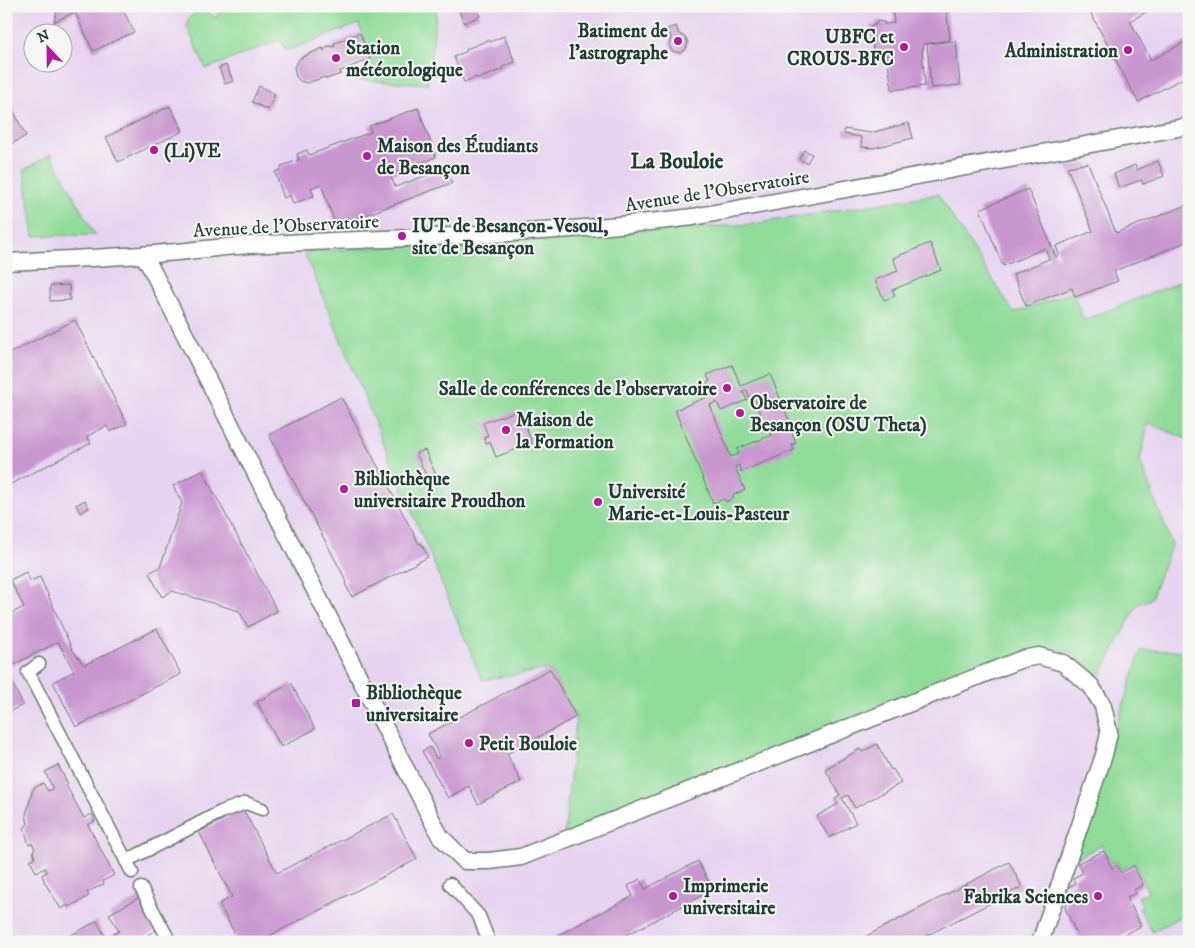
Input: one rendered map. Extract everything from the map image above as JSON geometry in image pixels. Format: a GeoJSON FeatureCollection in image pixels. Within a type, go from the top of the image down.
{"type":"FeatureCollection","features":[{"type":"Feature","properties":{"kind":"street","name":"Avenue de l'Observatoire"},"geometry":{"type":"LineString","coordinates":[[6,262],[143,255],[265,244],[344,242],[610,227],[702,215],[1189,126]]}},
{"type":"Feature","properties":{"kind":"street"},"geometry":{"type":"LineString","coordinates":[[143,255],[440,836],[465,861],[489,861],[521,857],[1022,659],[1039,656],[1063,663],[1091,686],[1103,706],[1109,733],[1104,755],[1040,942]]}},
{"type":"Feature","properties":{"kind":"street"},"geometry":{"type":"LineString","coordinates":[[39,664],[28,672],[129,866],[221,812],[246,803],[262,808]]}},
{"type":"Feature","properties":{"kind":"street"},"geometry":{"type":"LineString","coordinates":[[450,884],[479,916],[489,942]]}},
{"type":"Feature","properties":{"kind":"street"},"geometry":{"type":"LineString","coordinates":[[141,888],[170,942]]}},
{"type":"Feature","properties":{"kind":"shaded area","name":"Université Marie-et-Louis-Pasteur"},"geometry":{"type":"Polygon","coordinates":[[[6,6],[1189,6],[1189,942],[6,942],[6,6]]]}},
{"type":"Feature","properties":{"kind":"green space"},"geometry":{"type":"Polygon","coordinates":[[[223,6],[437,6],[428,84],[359,80],[375,73],[359,24],[286,51],[280,40],[206,69],[187,27],[188,19],[202,8],[216,18],[223,6]]]}},
{"type":"Feature","properties":{"kind":"green space"},"geometry":{"type":"Polygon","coordinates":[[[51,154],[95,235],[34,236],[24,170],[51,154]]]}},
{"type":"Feature","properties":{"kind":"green space","name":"Observatoire de Besançon (OSU Theta)"},"geometry":{"type":"Polygon","coordinates":[[[938,194],[1014,313],[1072,292],[1084,320],[1189,278],[1189,440],[1148,423],[1140,462],[1172,544],[1151,599],[1137,605],[1100,677],[1068,651],[1042,648],[1018,654],[564,839],[576,717],[550,669],[482,680],[304,252],[753,224],[938,194]]]}},
{"type":"Feature","properties":{"kind":"green space"},"geometry":{"type":"Polygon","coordinates":[[[1141,650],[1189,651],[1189,912],[1152,932],[1139,908],[1143,906],[1138,897],[1148,892],[1135,863],[1121,870],[1117,862],[1112,864],[1102,845],[1073,860],[1141,650]]]}},
{"type":"Feature","properties":{"kind":"building"},"geometry":{"type":"Polygon","coordinates":[[[58,6],[121,6],[134,32],[93,51],[75,12],[54,22],[58,6]]]}},
{"type":"Feature","properties":{"kind":"building"},"geometry":{"type":"Polygon","coordinates":[[[457,6],[476,6],[480,16],[464,23],[457,6]]]}},
{"type":"Feature","properties":{"kind":"building","name":"UBFC et CROUS-BFC"},"geometry":{"type":"Polygon","coordinates":[[[892,6],[946,6],[950,40],[923,44],[925,86],[892,90],[887,54],[874,56],[870,26],[876,25],[876,21],[884,22],[884,24],[894,23],[892,6]]]}},
{"type":"Feature","properties":{"kind":"building","name":"Administration"},"geometry":{"type":"Polygon","coordinates":[[[1092,6],[1157,6],[1130,21],[1151,60],[1189,40],[1189,75],[1138,102],[1088,8],[1092,6]]]}},
{"type":"Feature","properties":{"kind":"building","name":"Batiment de l'astrographe"},"geometry":{"type":"Polygon","coordinates":[[[676,26],[679,34],[685,37],[688,42],[686,49],[680,53],[672,51],[669,45],[671,37],[667,29],[676,26]]]}},
{"type":"Feature","properties":{"kind":"building","name":"Station météorologique"},"geometry":{"type":"Polygon","coordinates":[[[360,33],[370,59],[340,71],[341,74],[326,79],[325,77],[307,83],[300,81],[296,77],[294,67],[300,58],[323,48],[324,51],[328,46],[335,47],[333,44],[360,33]]]}},
{"type":"Feature","properties":{"kind":"building"},"geometry":{"type":"Polygon","coordinates":[[[504,36],[515,62],[478,79],[477,77],[464,82],[454,57],[467,51],[466,49],[504,36]]]}},
{"type":"Feature","properties":{"kind":"building"},"geometry":{"type":"Polygon","coordinates":[[[956,41],[960,85],[931,88],[927,44],[956,41]]]}},
{"type":"Feature","properties":{"kind":"building"},"geometry":{"type":"Polygon","coordinates":[[[226,65],[233,81],[225,84],[219,68],[226,65]]]}},
{"type":"Feature","properties":{"kind":"building"},"geometry":{"type":"Polygon","coordinates":[[[259,86],[275,94],[268,110],[252,102],[259,86]]]}},
{"type":"Feature","properties":{"kind":"building"},"geometry":{"type":"Polygon","coordinates":[[[6,96],[26,136],[6,147],[6,96]]]}},
{"type":"Feature","properties":{"kind":"building"},"geometry":{"type":"Polygon","coordinates":[[[170,106],[183,131],[118,162],[106,137],[170,106]]]}},
{"type":"Feature","properties":{"kind":"building","name":"Maison des Étudiants de Besançon"},"geometry":{"type":"Polygon","coordinates":[[[418,108],[436,157],[390,175],[395,187],[446,168],[452,183],[336,226],[321,184],[311,188],[314,196],[293,204],[290,195],[284,198],[275,172],[282,169],[281,166],[299,160],[297,154],[307,150],[309,155],[371,132],[369,126],[418,108]]]}},
{"type":"Feature","properties":{"kind":"building"},"geometry":{"type":"Polygon","coordinates":[[[909,123],[913,138],[874,148],[862,147],[861,137],[844,134],[844,129],[870,133],[909,123]]]}},
{"type":"Feature","properties":{"kind":"building"},"geometry":{"type":"Polygon","coordinates":[[[804,150],[812,154],[807,163],[799,159],[804,150]]]}},
{"type":"Feature","properties":{"kind":"building"},"geometry":{"type":"Polygon","coordinates":[[[1158,161],[1164,176],[1143,184],[1141,180],[1119,188],[1114,174],[1135,165],[1137,170],[1158,161]]]}},
{"type":"Feature","properties":{"kind":"building"},"geometry":{"type":"Polygon","coordinates":[[[1088,163],[1116,233],[1189,204],[1189,241],[1114,271],[1118,281],[1075,297],[1072,288],[1026,306],[1013,274],[1049,259],[1045,248],[1003,266],[980,209],[1028,189],[1056,257],[1059,255],[1056,246],[1093,231],[1067,167],[1088,163]]]}},
{"type":"Feature","properties":{"kind":"building"},"geometry":{"type":"Polygon","coordinates":[[[930,243],[941,270],[892,290],[895,296],[884,300],[875,280],[898,271],[893,258],[930,243]]]}},
{"type":"Feature","properties":{"kind":"building"},"geometry":{"type":"Polygon","coordinates":[[[69,285],[70,300],[50,301],[50,286],[69,285]]]}},
{"type":"Feature","properties":{"kind":"building"},"geometry":{"type":"Polygon","coordinates":[[[75,320],[127,424],[110,432],[107,426],[87,436],[91,443],[7,486],[6,355],[75,320]]]}},
{"type":"Feature","properties":{"kind":"building"},"geometry":{"type":"Polygon","coordinates":[[[732,365],[741,386],[770,374],[789,420],[787,421],[796,443],[792,445],[794,450],[741,472],[739,465],[735,467],[745,490],[733,495],[734,498],[726,502],[724,499],[713,503],[675,410],[714,394],[712,388],[709,389],[707,383],[710,381],[707,375],[732,365]],[[747,390],[743,392],[747,400],[721,411],[717,402],[710,405],[731,457],[739,454],[737,449],[772,435],[769,428],[766,429],[753,395],[749,397],[747,390]]]}},
{"type":"Feature","properties":{"kind":"building","name":"Bibliothèque universitaire Proudhon"},"geometry":{"type":"Polygon","coordinates":[[[341,397],[419,544],[421,543],[428,557],[352,597],[345,584],[347,582],[269,435],[341,397]]]}},
{"type":"Feature","properties":{"kind":"building","name":"Maison de la Formation"},"geometry":{"type":"Polygon","coordinates":[[[519,410],[532,443],[496,457],[490,442],[486,444],[484,437],[488,436],[483,423],[519,410]]]}},
{"type":"Feature","properties":{"kind":"building"},"geometry":{"type":"Polygon","coordinates":[[[425,450],[438,480],[430,484],[416,453],[425,450]]]}},
{"type":"Feature","properties":{"kind":"building"},"geometry":{"type":"Polygon","coordinates":[[[202,470],[277,611],[248,627],[239,611],[172,591],[162,597],[149,573],[160,567],[182,503],[173,486],[202,470]]]}},
{"type":"Feature","properties":{"kind":"building"},"geometry":{"type":"Polygon","coordinates":[[[85,500],[89,508],[80,513],[76,505],[85,500]]]}},
{"type":"Feature","properties":{"kind":"building"},"geometry":{"type":"Polygon","coordinates":[[[26,572],[30,581],[40,577],[72,649],[84,665],[157,629],[181,674],[76,727],[53,682],[74,671],[58,642],[11,666],[6,656],[6,616],[24,607],[10,580],[26,572]]]}},
{"type":"Feature","properties":{"kind":"building"},"geometry":{"type":"Polygon","coordinates":[[[550,669],[576,717],[507,754],[521,782],[478,804],[469,786],[448,798],[422,751],[430,747],[437,759],[440,757],[428,734],[550,669]]]}},
{"type":"Feature","properties":{"kind":"building"},"geometry":{"type":"Polygon","coordinates":[[[6,670],[23,705],[6,713],[6,670]]]}},
{"type":"Feature","properties":{"kind":"building"},"geometry":{"type":"Polygon","coordinates":[[[291,683],[315,729],[281,747],[257,702],[291,683]]]}},
{"type":"Feature","properties":{"kind":"building"},"geometry":{"type":"Polygon","coordinates":[[[877,744],[891,770],[893,769],[901,783],[855,808],[848,795],[842,798],[856,823],[829,838],[817,816],[838,804],[835,798],[840,795],[825,769],[860,749],[862,752],[877,744]]]}},
{"type":"Feature","properties":{"kind":"building"},"geometry":{"type":"Polygon","coordinates":[[[58,765],[68,784],[66,785],[84,818],[92,814],[95,821],[88,825],[114,875],[103,881],[104,884],[87,892],[89,896],[69,907],[68,905],[61,909],[45,883],[42,875],[47,872],[45,868],[36,872],[30,860],[35,858],[33,851],[35,849],[32,843],[29,845],[24,828],[28,824],[26,815],[34,788],[43,783],[48,791],[53,789],[45,772],[58,765]]]}},
{"type":"Feature","properties":{"kind":"building"},"geometry":{"type":"Polygon","coordinates":[[[243,809],[277,873],[393,814],[417,859],[258,942],[239,942],[219,904],[232,897],[199,832],[243,809]]]}},
{"type":"Feature","properties":{"kind":"building","name":"Fabrika Sciences"},"geometry":{"type":"Polygon","coordinates":[[[1104,851],[1112,868],[1117,865],[1121,873],[1134,866],[1143,885],[1134,890],[1136,893],[1127,897],[1141,926],[1109,942],[1092,942],[1078,937],[1065,908],[1070,895],[1067,888],[1075,884],[1073,878],[1083,873],[1078,863],[1104,851]]]}},
{"type":"Feature","properties":{"kind":"building"},"geometry":{"type":"Polygon","coordinates":[[[698,861],[713,890],[613,942],[545,942],[633,896],[628,886],[640,879],[645,889],[698,861]]]}},
{"type":"Feature","properties":{"kind":"building"},"geometry":{"type":"Polygon","coordinates":[[[1009,862],[1022,887],[914,942],[855,942],[1009,862]]]}},
{"type":"Feature","properties":{"kind":"building"},"geometry":{"type":"Polygon","coordinates":[[[140,897],[158,929],[136,942],[58,942],[97,921],[106,938],[119,931],[109,914],[140,897]]]}},
{"type":"Feature","properties":{"kind":"place","name":"Batiment de l'astrographe"},"geometry":{"type":"Point","coordinates":[678,41]}},
{"type":"Feature","properties":{"kind":"place","name":"UBFC et CROUS-BFC"},"geometry":{"type":"Point","coordinates":[904,47]}},
{"type":"Feature","properties":{"kind":"place","name":"Administration"},"geometry":{"type":"Point","coordinates":[1128,50]}},
{"type":"Feature","properties":{"kind":"place","name":"Station météorologique"},"geometry":{"type":"Point","coordinates":[336,58]}},
{"type":"Feature","properties":{"kind":"place","name":"(Li)VE"},"geometry":{"type":"Point","coordinates":[154,150]}},
{"type":"Feature","properties":{"kind":"place","name":"Maison des Étudiants de Besançon"},"geometry":{"type":"Point","coordinates":[367,156]}},
{"type":"Feature","properties":{"kind":"place","name":"IUT de Besançon-Vesoul, site de Besançon"},"geometry":{"type":"Point","coordinates":[402,236]}},
{"type":"Feature","properties":{"kind":"place","name":"Salle de conférences de l'observatoire"},"geometry":{"type":"Point","coordinates":[727,388]}},
{"type":"Feature","properties":{"kind":"place","name":"Observatoire de Besançon (OSU Theta)"},"geometry":{"type":"Point","coordinates":[740,413]}},
{"type":"Feature","properties":{"kind":"place","name":"Maison de la Formation"},"geometry":{"type":"Point","coordinates":[506,430]}},
{"type":"Feature","properties":{"kind":"place","name":"Bibliothèque universitaire Proudhon"},"geometry":{"type":"Point","coordinates":[344,489]}},
{"type":"Feature","properties":{"kind":"place","name":"Université Marie-et-Louis-Pasteur"},"geometry":{"type":"Point","coordinates":[598,502]}},
{"type":"Feature","properties":{"kind":"place","name":"Bibliothèque universitaire"},"geometry":{"type":"Point","coordinates":[356,703]}},
{"type":"Feature","properties":{"kind":"place","name":"Petit Bouloie"},"geometry":{"type":"Point","coordinates":[469,743]}},
{"type":"Feature","properties":{"kind":"place","name":"Imprimerie universitaire"},"geometry":{"type":"Point","coordinates":[673,896]}},
{"type":"Feature","properties":{"kind":"place","name":"Fabrika Sciences"},"geometry":{"type":"Point","coordinates":[1098,896]}},
{"type":"Feature","properties":{"kind":"district","name":"La Bouloie"},"geometry":{"type":"Point","coordinates":[677,161]}}]}
